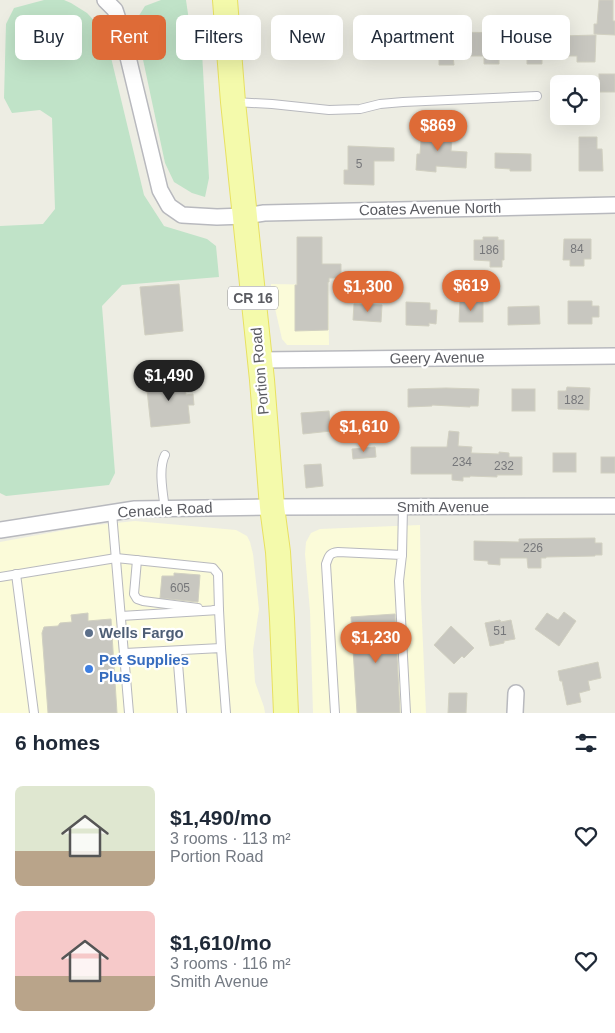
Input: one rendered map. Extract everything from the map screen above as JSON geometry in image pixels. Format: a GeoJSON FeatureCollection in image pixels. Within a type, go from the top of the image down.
{"type":"FeatureCollection","features":[{"type":"Feature","properties":{"kind":"main road","name":"Portion Road"},"geometry":{"type":"LineString","coordinates":[[225,0],[233,102],[278,552],[288,708]]}},
{"type":"Feature","properties":{"kind":"street","name":"Coates Avenue North"},"geometry":{"type":"LineString","coordinates":[[106,0],[114,10],[121,28],[160,190],[169,206],[182,215],[203,217],[615,205]]}},
{"type":"Feature","properties":{"kind":"street","name":"Geery Avenue"},"geometry":{"type":"LineString","coordinates":[[260,360],[615,356]]}},
{"type":"Feature","properties":{"kind":"street","name":"Smith Avenue"},"geometry":{"type":"LineString","coordinates":[[272,507],[615,506]]}},
{"type":"Feature","properties":{"kind":"street","name":"Cenacle Road"},"geometry":{"type":"LineString","coordinates":[[0,530],[135,509],[272,507]]}},
{"type":"Feature","properties":{"kind":"street"},"geometry":{"type":"LineString","coordinates":[[515,713],[516,693]]}},
{"type":"Feature","properties":{"kind":"lane"},"geometry":{"type":"LineString","coordinates":[[233,102],[329,110],[360,109],[388,103],[537,96]]}},
{"type":"Feature","properties":{"kind":"lane"},"geometry":{"type":"LineString","coordinates":[[165,455],[162,460],[162,491],[165,508]]}},
{"type":"Feature","properties":{"kind":"lane"},"geometry":{"type":"LineString","coordinates":[[403,507],[402,555],[399,581],[406,713]]}},
{"type":"Feature","properties":{"kind":"lane"},"geometry":{"type":"LineString","coordinates":[[112,513],[129,713]]}},
{"type":"Feature","properties":{"kind":"lane"},"geometry":{"type":"LineString","coordinates":[[335,713],[326,564],[332,553],[338,552],[402,555]]}},
{"type":"Feature","properties":{"kind":"lane"},"geometry":{"type":"LineString","coordinates":[[0,578],[116,558],[213,568],[218,574],[226,713]]}},
{"type":"Feature","properties":{"kind":"lane"},"geometry":{"type":"LineString","coordinates":[[138,560],[134,594],[137,599],[143,602],[219,610]]}},
{"type":"Feature","properties":{"kind":"lane"},"geometry":{"type":"LineString","coordinates":[[16,574],[34,713]]}},
{"type":"Feature","properties":{"kind":"lane"},"geometry":{"type":"LineString","coordinates":[[122,616],[219,610]]}},
{"type":"Feature","properties":{"kind":"lane"},"geometry":{"type":"LineString","coordinates":[[125,653],[221,648]]}},
{"type":"Feature","properties":{"kind":"lane"},"geometry":{"type":"LineString","coordinates":[[177,651],[182,713]]}},
{"type":"Feature","properties":{"kind":"shaded area"},"geometry":{"type":"Polygon","coordinates":[[[44,0],[64,0],[87,13],[92,18],[92,60],[112,60],[144,195],[164,226],[207,239],[216,246],[219,277],[122,285],[102,306],[115,473],[109,485],[6,496],[0,493],[0,226],[43,224],[55,209],[52,118],[40,110],[12,113],[4,98],[6,24],[14,8],[44,0]]]}},
{"type":"Feature","properties":{"kind":"shaded area"},"geometry":{"type":"Polygon","coordinates":[[[161,0],[186,0],[188,15],[176,15],[176,60],[202,60],[209,178],[205,197],[192,193],[174,182],[165,163],[143,60],[166,60],[166,15],[139,15],[145,6],[161,0]]]}},
{"type":"Feature","properties":{"kind":"shaded area"},"geometry":{"type":"Polygon","coordinates":[[[271,284],[328,285],[329,345],[287,345],[282,339],[271,284]]]}},
{"type":"Feature","properties":{"kind":"shaded area"},"geometry":{"type":"Polygon","coordinates":[[[135,521],[236,530],[247,536],[253,554],[259,609],[253,650],[255,682],[265,713],[0,713],[0,542],[87,526],[135,521]]]}},
{"type":"Feature","properties":{"kind":"shaded area"},"geometry":{"type":"Polygon","coordinates":[[[420,525],[426,713],[313,713],[310,611],[305,554],[306,542],[311,533],[320,529],[420,525]]]}},
{"type":"Feature","properties":{"kind":"building"},"geometry":{"type":"Polygon","coordinates":[[[599,0],[613,0],[615,35],[594,34],[594,24],[597,24],[599,0]]]}},
{"type":"Feature","properties":{"kind":"building"},"geometry":{"type":"Polygon","coordinates":[[[472,32],[482,32],[482,56],[472,56],[472,32]]]}},
{"type":"Feature","properties":{"kind":"building"},"geometry":{"type":"Polygon","coordinates":[[[596,35],[595,62],[577,62],[577,56],[570,56],[570,36],[596,35]]]}},
{"type":"Feature","properties":{"kind":"building"},"geometry":{"type":"Polygon","coordinates":[[[439,60],[453,60],[454,65],[439,65],[439,60]]]}},
{"type":"Feature","properties":{"kind":"building"},"geometry":{"type":"Polygon","coordinates":[[[484,60],[499,60],[499,64],[484,64],[484,60]]]}},
{"type":"Feature","properties":{"kind":"building"},"geometry":{"type":"Polygon","coordinates":[[[527,60],[542,60],[542,64],[527,64],[527,60]]]}},
{"type":"Feature","properties":{"kind":"building"},"geometry":{"type":"Polygon","coordinates":[[[615,74],[615,92],[600,92],[599,75],[615,74]]]}},
{"type":"Feature","properties":{"kind":"building"},"geometry":{"type":"Polygon","coordinates":[[[422,127],[440,129],[439,138],[452,139],[451,151],[467,152],[466,168],[436,166],[436,172],[416,170],[417,154],[420,154],[422,127]]]}},
{"type":"Feature","properties":{"kind":"building"},"geometry":{"type":"Polygon","coordinates":[[[579,137],[597,137],[597,149],[602,149],[603,171],[579,171],[579,137]]]}},
{"type":"Feature","properties":{"kind":"building"},"geometry":{"type":"Polygon","coordinates":[[[348,146],[394,148],[394,161],[374,161],[374,185],[344,184],[344,170],[348,170],[348,146]]]}},
{"type":"Feature","properties":{"kind":"building"},"geometry":{"type":"Polygon","coordinates":[[[495,153],[531,154],[531,171],[510,171],[510,169],[495,168],[495,153]]]}},
{"type":"Feature","properties":{"kind":"building"},"geometry":{"type":"Polygon","coordinates":[[[297,237],[322,237],[322,264],[341,264],[341,278],[329,278],[328,282],[328,330],[295,331],[297,237]]]}},
{"type":"Feature","properties":{"kind":"building"},"geometry":{"type":"Polygon","coordinates":[[[483,237],[498,237],[498,240],[504,240],[502,267],[490,267],[490,261],[474,260],[474,240],[483,240],[483,237]]]}},
{"type":"Feature","properties":{"kind":"building"},"geometry":{"type":"Polygon","coordinates":[[[564,239],[591,239],[591,259],[584,259],[584,266],[570,266],[570,260],[563,260],[564,239]]]}},
{"type":"Feature","properties":{"kind":"building"},"geometry":{"type":"Polygon","coordinates":[[[179,284],[183,331],[145,335],[140,287],[179,284]]]}},
{"type":"Feature","properties":{"kind":"building"},"geometry":{"type":"Polygon","coordinates":[[[460,301],[483,301],[483,322],[459,322],[460,301]]]}},
{"type":"Feature","properties":{"kind":"building"},"geometry":{"type":"Polygon","coordinates":[[[568,301],[592,301],[592,306],[599,306],[599,317],[592,317],[592,324],[568,324],[568,301]]]}},
{"type":"Feature","properties":{"kind":"building"},"geometry":{"type":"Polygon","coordinates":[[[406,302],[430,303],[430,310],[437,310],[436,324],[429,323],[429,326],[406,325],[406,302]]]}},
{"type":"Feature","properties":{"kind":"building"},"geometry":{"type":"Polygon","coordinates":[[[354,304],[382,305],[381,322],[353,320],[354,304]]]}},
{"type":"Feature","properties":{"kind":"building"},"geometry":{"type":"Polygon","coordinates":[[[539,306],[540,324],[508,325],[508,307],[539,306]]]}},
{"type":"Feature","properties":{"kind":"building"},"geometry":{"type":"Polygon","coordinates":[[[184,378],[186,395],[193,394],[194,405],[188,405],[190,423],[151,427],[146,381],[184,378]]]}},
{"type":"Feature","properties":{"kind":"building"},"geometry":{"type":"Polygon","coordinates":[[[567,387],[590,388],[589,410],[558,409],[558,391],[566,391],[567,387]]]}},
{"type":"Feature","properties":{"kind":"building"},"geometry":{"type":"Polygon","coordinates":[[[408,389],[479,389],[478,406],[432,405],[408,407],[408,389]]]}},
{"type":"Feature","properties":{"kind":"building"},"geometry":{"type":"Polygon","coordinates":[[[512,389],[535,389],[535,411],[512,411],[512,389]]]}},
{"type":"Feature","properties":{"kind":"building"},"geometry":{"type":"Polygon","coordinates":[[[329,411],[331,431],[303,434],[301,413],[329,411]]]}},
{"type":"Feature","properties":{"kind":"building"},"geometry":{"type":"Polygon","coordinates":[[[449,431],[459,432],[458,446],[472,447],[471,453],[499,454],[499,452],[509,453],[509,457],[522,457],[522,475],[497,475],[497,477],[470,476],[463,477],[463,481],[452,480],[452,474],[411,474],[411,447],[447,447],[449,431]]]}},
{"type":"Feature","properties":{"kind":"building"},"geometry":{"type":"Polygon","coordinates":[[[375,447],[376,457],[353,459],[352,449],[375,447]]]}},
{"type":"Feature","properties":{"kind":"building"},"geometry":{"type":"Polygon","coordinates":[[[553,453],[576,453],[576,472],[553,472],[553,453]]]}},
{"type":"Feature","properties":{"kind":"building"},"geometry":{"type":"Polygon","coordinates":[[[601,457],[615,457],[615,473],[601,473],[601,457]]]}},
{"type":"Feature","properties":{"kind":"building"},"geometry":{"type":"Polygon","coordinates":[[[321,464],[323,486],[306,488],[304,465],[321,464]]]}},
{"type":"Feature","properties":{"kind":"building"},"geometry":{"type":"Polygon","coordinates":[[[595,538],[595,543],[602,543],[602,555],[541,558],[541,568],[528,568],[527,558],[500,558],[500,565],[488,564],[488,561],[474,560],[474,541],[519,542],[519,539],[595,538]]]}},
{"type":"Feature","properties":{"kind":"building"},"geometry":{"type":"Polygon","coordinates":[[[174,573],[200,575],[198,602],[160,598],[162,576],[174,576],[174,573]]]}},
{"type":"Feature","properties":{"kind":"building"},"geometry":{"type":"Polygon","coordinates":[[[564,612],[576,621],[559,646],[535,629],[547,613],[558,620],[564,612]]]}},
{"type":"Feature","properties":{"kind":"building"},"geometry":{"type":"Polygon","coordinates":[[[88,613],[88,621],[111,619],[117,713],[48,713],[42,633],[44,627],[72,622],[71,615],[88,613]]]}},
{"type":"Feature","properties":{"kind":"building"},"geometry":{"type":"Polygon","coordinates":[[[395,614],[400,713],[357,713],[351,617],[395,614]]]}},
{"type":"Feature","properties":{"kind":"building"},"geometry":{"type":"Polygon","coordinates":[[[500,620],[501,622],[511,620],[515,639],[490,646],[485,623],[500,620]]]}},
{"type":"Feature","properties":{"kind":"building"},"geometry":{"type":"Polygon","coordinates":[[[451,626],[474,648],[464,658],[462,656],[454,664],[434,645],[451,626]]]}},
{"type":"Feature","properties":{"kind":"building"},"geometry":{"type":"Polygon","coordinates":[[[598,662],[601,678],[588,681],[590,690],[579,693],[581,702],[567,705],[558,671],[598,662]]]}},
{"type":"Feature","properties":{"kind":"building"},"geometry":{"type":"Polygon","coordinates":[[[449,693],[467,693],[466,713],[448,713],[449,693]]]}},
{"type":"Feature","properties":{"kind":"place","name":"Wells Fargo"},"geometry":{"type":"Point","coordinates":[89,633]}},
{"type":"Feature","properties":{"kind":"place","name":"Pet Supplies Plus"},"geometry":{"type":"Point","coordinates":[89,669]}}]}
